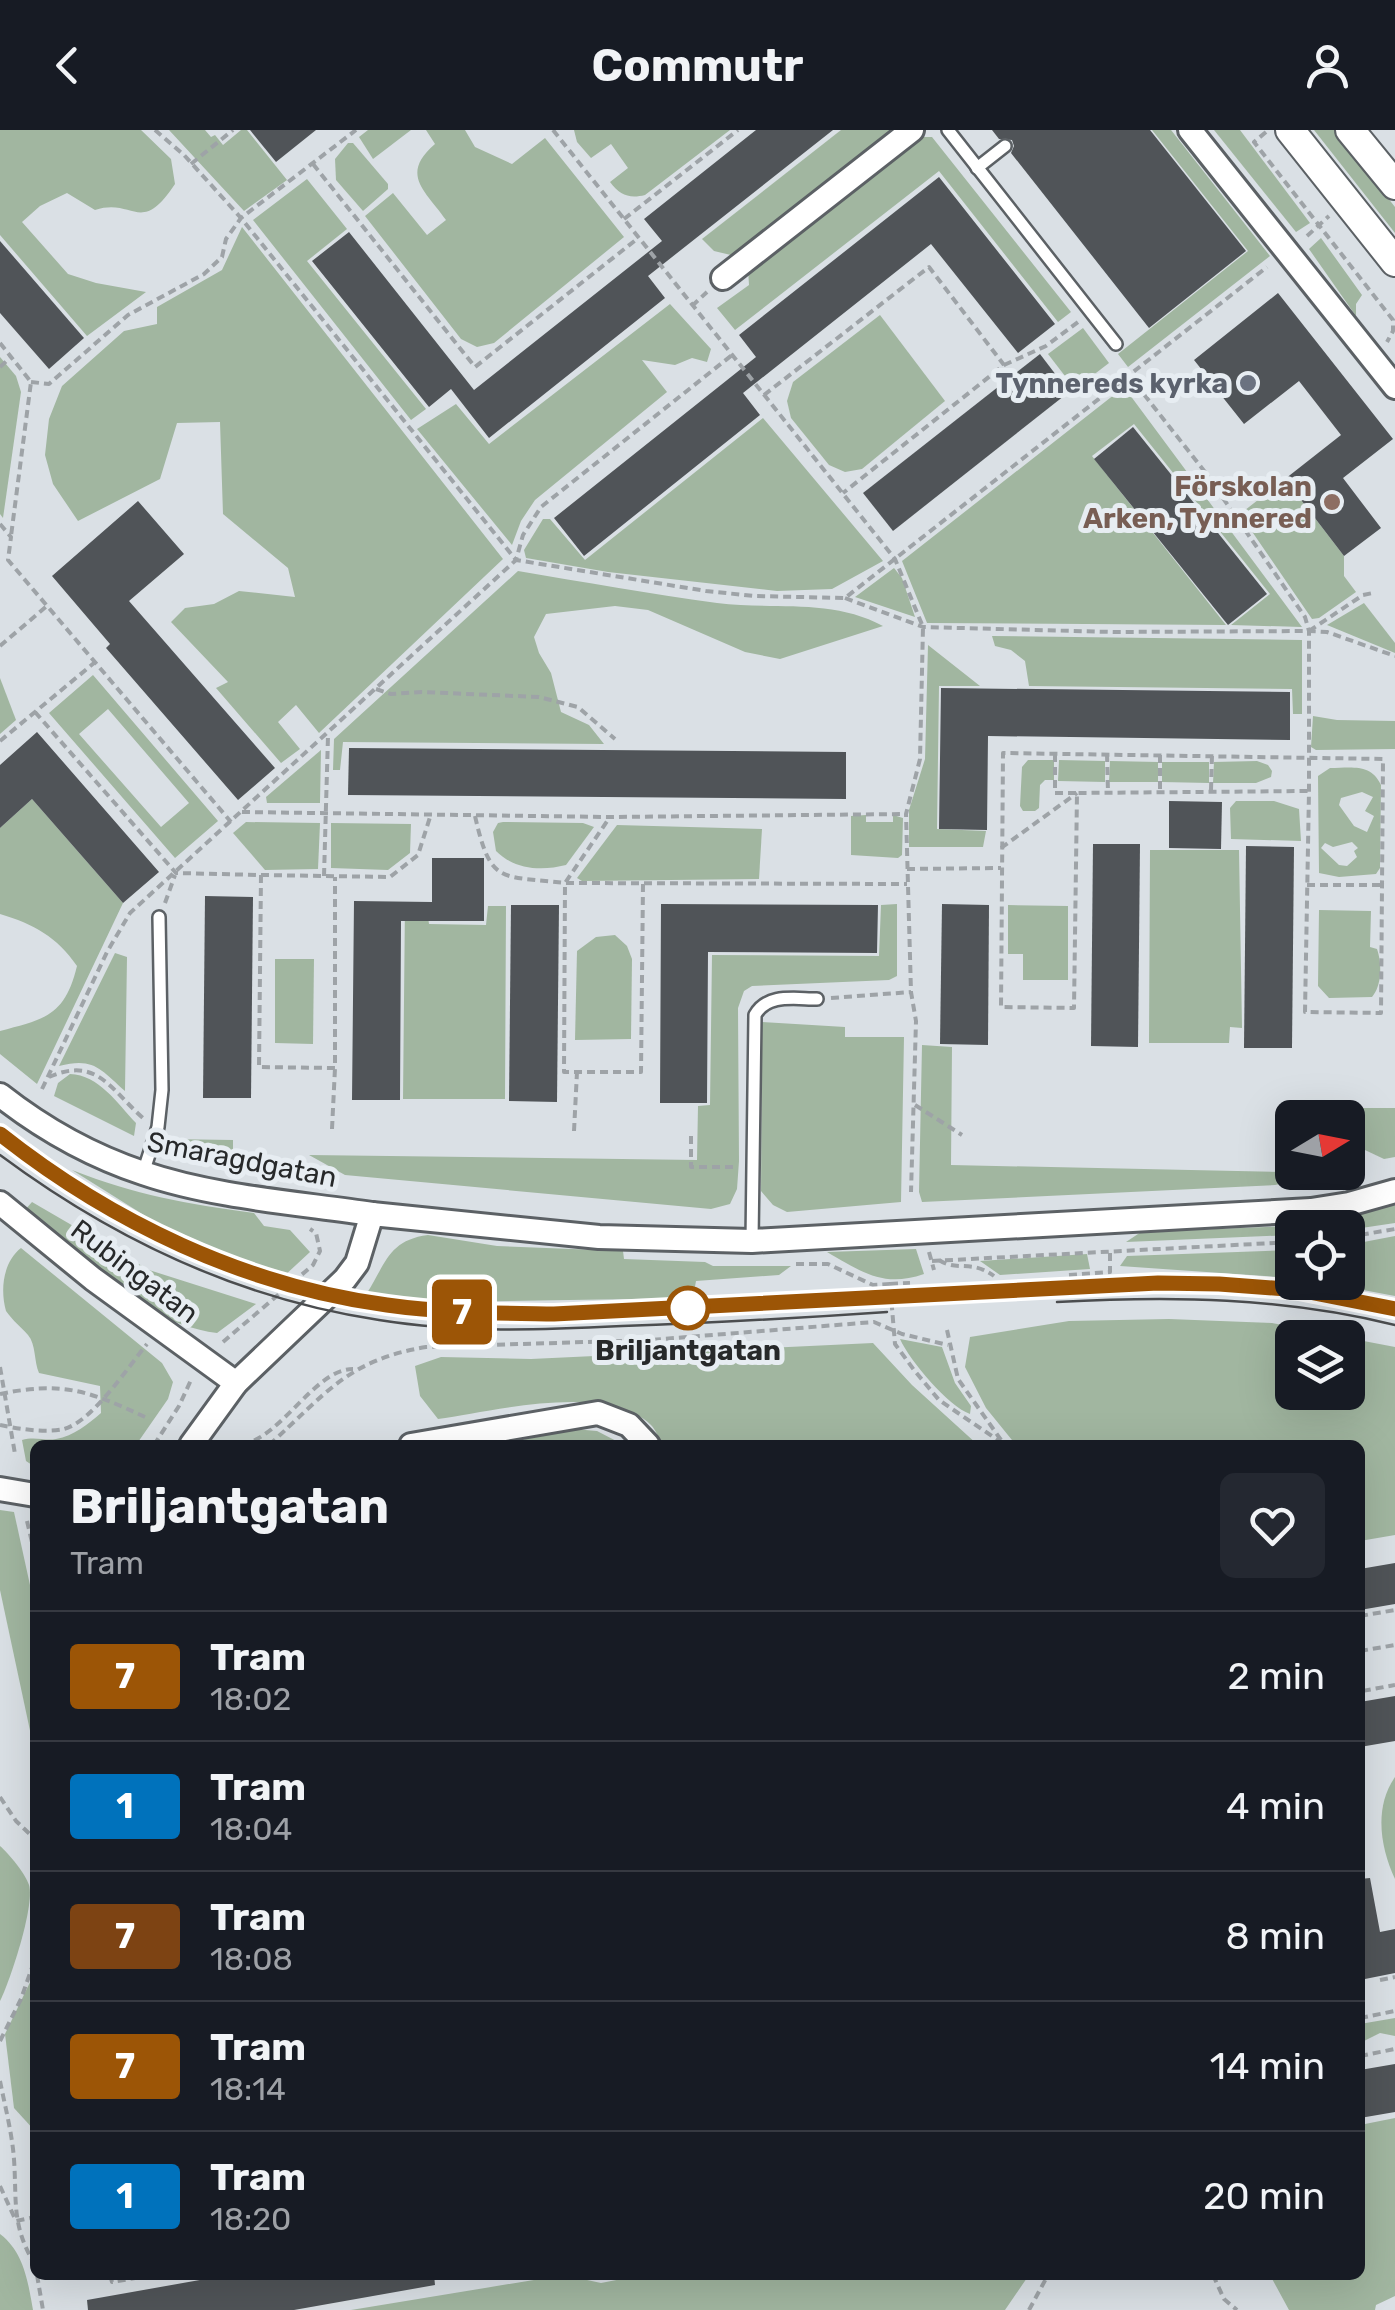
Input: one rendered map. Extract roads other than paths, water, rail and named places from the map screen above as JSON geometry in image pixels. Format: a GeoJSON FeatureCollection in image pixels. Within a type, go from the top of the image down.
{"type":"FeatureCollection","features":[{"type":"Feature","properties":{"kind":"street"},"geometry":{"type":"LineString","coordinates":[[723,278],[912,130]]}},
{"type":"Feature","properties":{"kind":"street"},"geometry":{"type":"LineString","coordinates":[[1190,130],[1395,387]]}},
{"type":"Feature","properties":{"kind":"street"},"geometry":{"type":"LineString","coordinates":[[1350,130],[1395,185]]}},
{"type":"Feature","properties":{"kind":"street"},"geometry":{"type":"LineString","coordinates":[[1278,131],[1395,262]]}},
{"type":"Feature","properties":{"kind":"street","name":"Smaragdgatan"},"geometry":{"type":"LineString","coordinates":[[0,1095],[66,1138],[143,1174],[372,1214]]}},
{"type":"Feature","properties":{"kind":"street"},"geometry":{"type":"LineString","coordinates":[[195,1440],[236,1383],[345,1279],[357,1263],[372,1214],[559,1234],[752,1241],[1250,1216],[1349,1204],[1395,1191]]}},
{"type":"Feature","properties":{"kind":"street","name":"Rubingatan"},"geometry":{"type":"LineString","coordinates":[[0,1204],[159,1329],[236,1383]]}},
{"type":"Feature","properties":{"kind":"street"},"geometry":{"type":"LineString","coordinates":[[439,1440],[598,1413],[629,1425],[643,1440]]}},
{"type":"Feature","properties":{"kind":"street"},"geometry":{"type":"LineString","coordinates":[[0,1489],[30,1494]]}},
{"type":"Feature","properties":{"kind":"lane"},"geometry":{"type":"LineString","coordinates":[[948,130],[1116,344]]}},
{"type":"Feature","properties":{"kind":"lane"},"geometry":{"type":"LineString","coordinates":[[977,168],[1005,146]]}},
{"type":"Feature","properties":{"kind":"lane"},"geometry":{"type":"LineString","coordinates":[[143,1174],[158,1127],[162,1090],[160,917]]}},
{"type":"Feature","properties":{"kind":"lane"},"geometry":{"type":"LineString","coordinates":[[752,1241],[756,1014],[761,1004],[772,1000],[817,999]]}},
{"type":"Feature","properties":{"kind":"tram line"},"geometry":{"type":"LineString","coordinates":[[0,1134],[87,1195],[182,1245],[283,1283],[408,1308],[554,1313],[1158,1283],[1277,1288],[1395,1309]]}},
{"type":"Feature","properties":{"kind":"tram line","name":"7"},"geometry":{"type":"LineString","coordinates":[[0,1134],[70,1185],[175,1242],[281,1282],[384,1305],[554,1314],[1177,1283],[1299,1290],[1395,1309]]}},
{"type":"Feature","properties":{"kind":"tram line"},"geometry":{"type":"LineString","coordinates":[[0,1155],[87,1213],[180,1261],[277,1297],[379,1320],[470,1329],[531,1329],[887,1312]]}},
{"type":"Feature","properties":{"kind":"tram line"},"geometry":{"type":"LineString","coordinates":[[1057,1302],[1227,1301],[1311,1309],[1395,1325]]}},
{"type":"Feature","properties":{"kind":"place","name":"Tynnereds kyrka"},"geometry":{"type":"Point","coordinates":[1248,383]}},
{"type":"Feature","properties":{"kind":"place","name":"Förskolan Arken, Tynnered"},"geometry":{"type":"Point","coordinates":[1332,502]}},
{"type":"Feature","properties":{"kind":"place","name":"Briljantgatan"},"geometry":{"type":"Point","coordinates":[688,1308]}}]}
